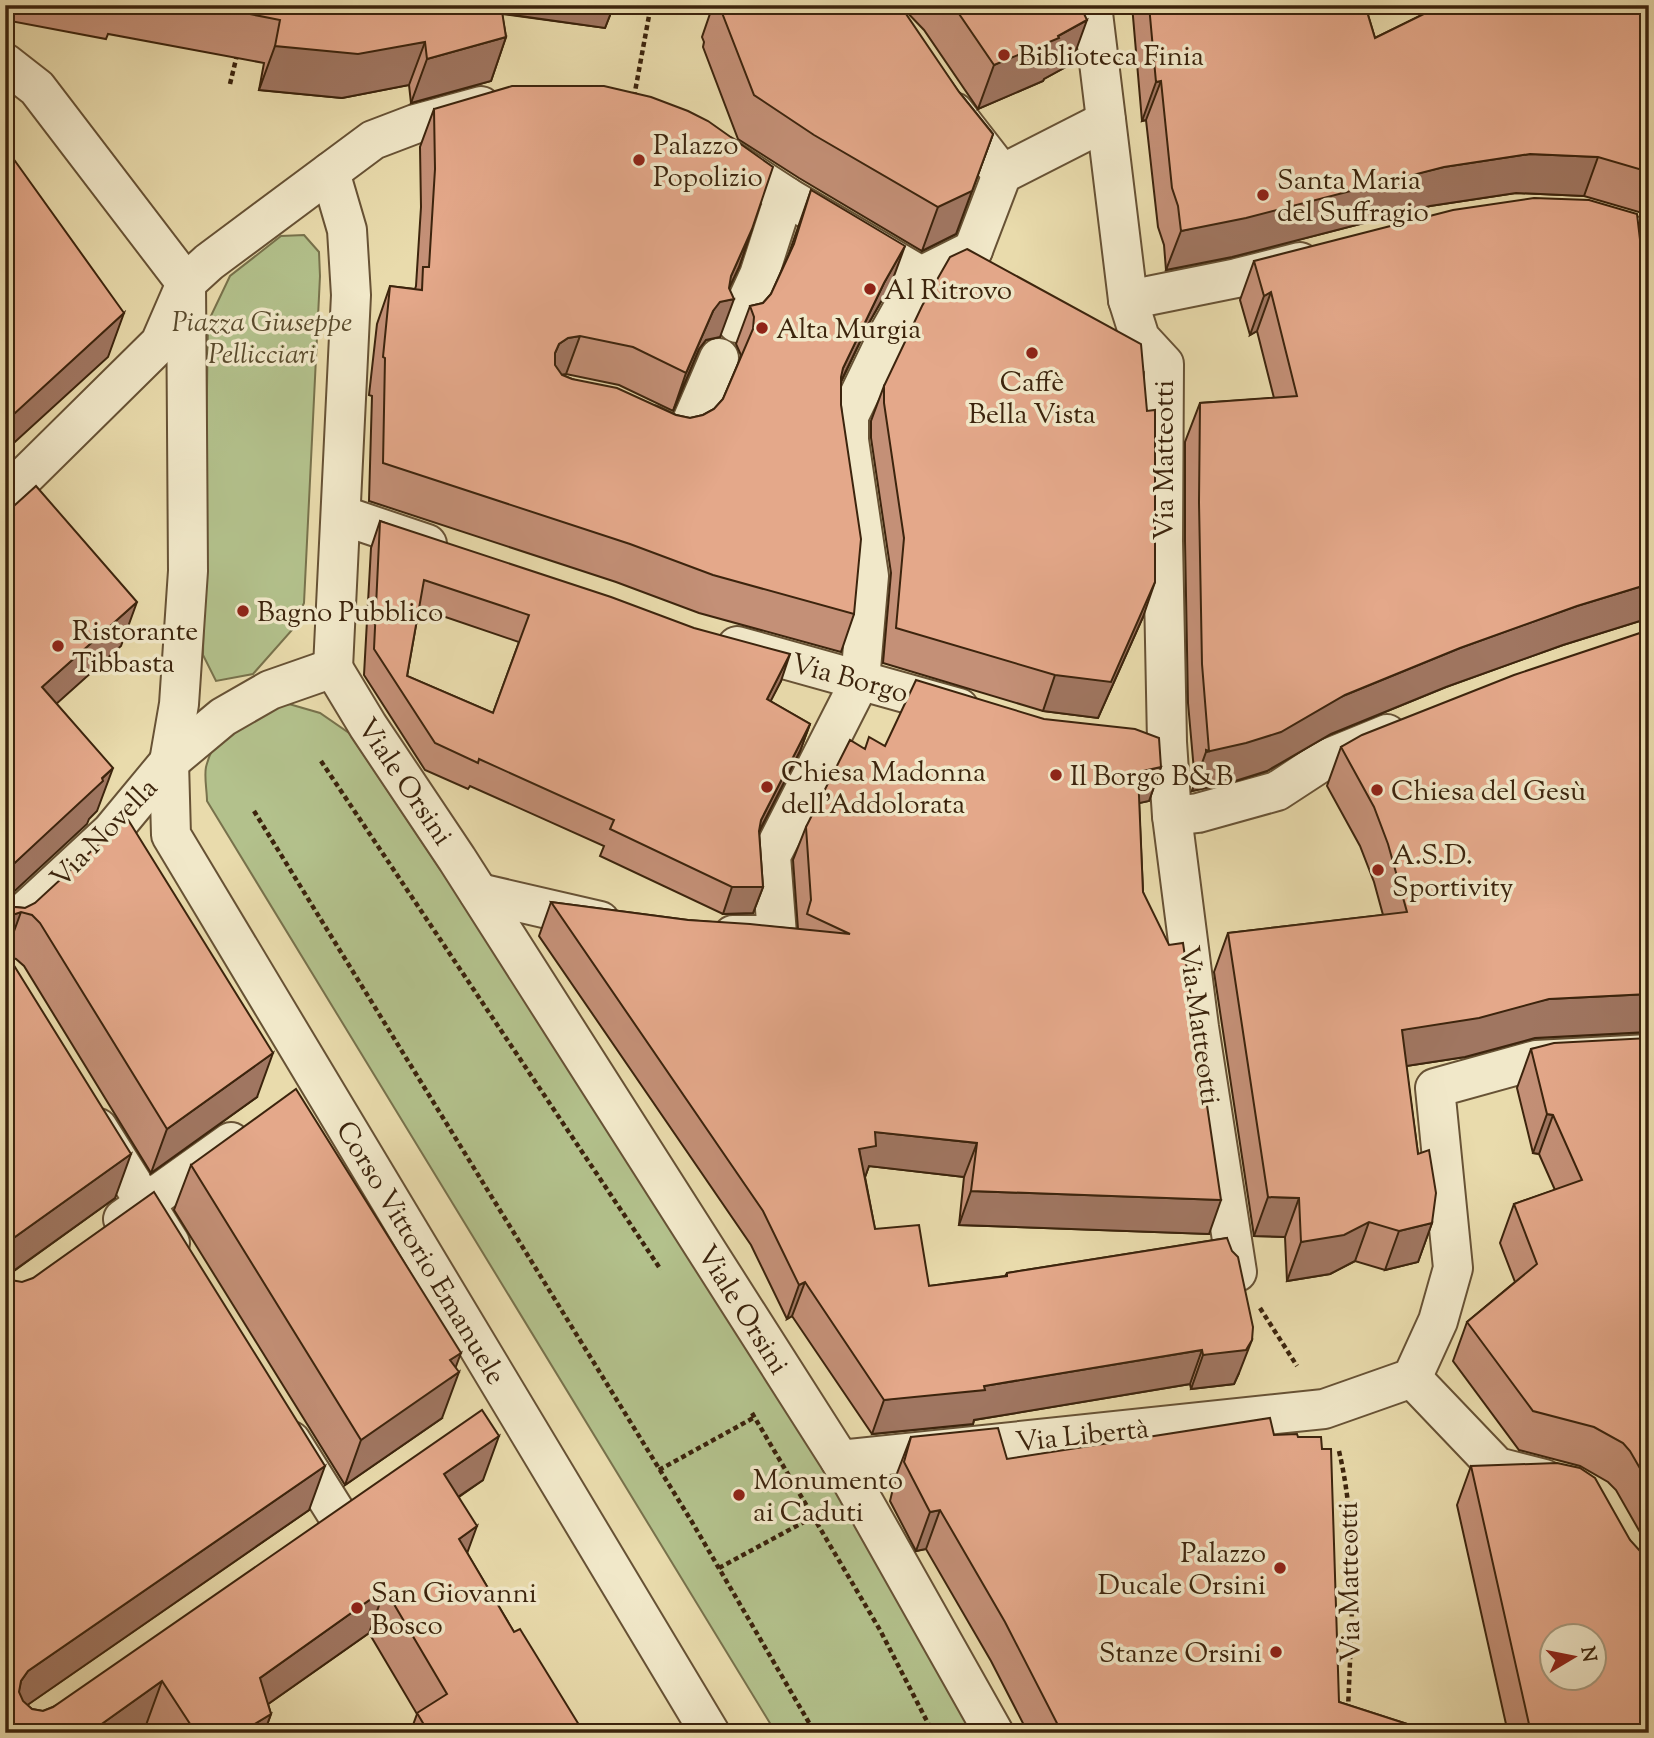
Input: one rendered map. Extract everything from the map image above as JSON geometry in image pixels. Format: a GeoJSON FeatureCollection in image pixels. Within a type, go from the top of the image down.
{"type":"FeatureCollection","features":[{"type":"Feature","properties":{"kind":"street","name":"Via Matteotti"},"geometry":{"type":"LineString","coordinates":[[1092,5],[1128,299],[1140,338],[1164,364],[1163,541],[1149,742],[1172,816],[1199,1027],[1237,1272]]}},
{"type":"Feature","properties":{"kind":"street"},"geometry":{"type":"LineString","coordinates":[[5,63],[37,88],[186,283],[188,571],[179,704],[169,762]]}},
{"type":"Feature","properties":{"kind":"street"},"geometry":{"type":"LineString","coordinates":[[932,78],[961,123],[1002,174]]}},
{"type":"Feature","properties":{"kind":"street"},"geometry":{"type":"LineString","coordinates":[[6,494],[160,343],[186,283],[209,261],[373,140],[415,124],[495,102],[509,102]]}},
{"type":"Feature","properties":{"kind":"street"},"geometry":{"type":"LineString","coordinates":[[634,102],[694,131],[723,155],[787,197],[921,276]]}},
{"type":"Feature","properties":{"kind":"street"},"geometry":{"type":"LineString","coordinates":[[695,933],[777,935],[771,856],[860,681],[869,576],[849,440],[849,416],[890,331],[921,276],[972,250],[1002,174],[1106,121]]}},
{"type":"Feature","properties":{"kind":"street"},"geometry":{"type":"LineString","coordinates":[[330,172],[347,230],[351,295],[333,668]]}},
{"type":"Feature","properties":{"kind":"street"},"geometry":{"type":"LineString","coordinates":[[737,323],[759,275],[779,213],[787,197]]}},
{"type":"Feature","properties":{"kind":"street"},"geometry":{"type":"LineString","coordinates":[[1604,224],[1646,230],[1649,284]]}},
{"type":"Feature","properties":{"kind":"street"},"geometry":{"type":"LineString","coordinates":[[972,250],[1007,271]]}},
{"type":"Feature","properties":{"kind":"street"},"geometry":{"type":"LineString","coordinates":[[1128,299],[1237,278],[1329,254]]}},
{"type":"Feature","properties":{"kind":"street"},"geometry":{"type":"LineString","coordinates":[[1100,327],[1140,338]]}},
{"type":"Feature","properties":{"kind":"street"},"geometry":{"type":"LineString","coordinates":[[621,410],[666,432],[680,434],[689,428],[719,358]]}},
{"type":"Feature","properties":{"kind":"street"},"geometry":{"type":"LineString","coordinates":[[341,515],[465,556]]}},
{"type":"Feature","properties":{"kind":"street","name":"Via Borgo"},"geometry":{"type":"LineString","coordinates":[[705,638],[920,696],[990,718]]}},
{"type":"Feature","properties":{"kind":"street","name":"Via Novella"},"geometry":{"type":"LineString","coordinates":[[5,930],[110,832],[169,762],[223,717],[270,690],[333,668]]}},
{"type":"Feature","properties":{"kind":"street","name":"Viale Orsini"},"geometry":{"type":"LineString","coordinates":[[333,668],[368,726],[480,893],[840,1460],[994,1733]]}},
{"type":"Feature","properties":{"kind":"street"},"geometry":{"type":"LineString","coordinates":[[1172,816],[1198,813],[1277,791],[1326,759],[1423,719]]}},
{"type":"Feature","properties":{"kind":"street","name":"Corso Vittorio Emanuele"},"geometry":{"type":"LineString","coordinates":[[169,762],[171,835],[318,1080],[497,1406],[710,1733]]}},
{"type":"Feature","properties":{"kind":"street"},"geometry":{"type":"LineString","coordinates":[[480,893],[579,918],[630,925]]}},
{"type":"Feature","properties":{"kind":"street"},"geometry":{"type":"LineString","coordinates":[[1574,1487],[1497,1467],[1412,1378],[1438,1321],[1453,1268],[1435,1088],[1536,1060],[1649,1054]]}},
{"type":"Feature","properties":{"kind":"street"},"geometry":{"type":"LineString","coordinates":[[91,1242],[318,1080]]}},
{"type":"Feature","properties":{"kind":"street"},"geometry":{"type":"LineString","coordinates":[[79,1097],[188,1273]]}},
{"type":"Feature","properties":{"kind":"street","name":"Via Libertà"},"geometry":{"type":"LineString","coordinates":[[840,1460],[1324,1409],[1412,1378]]}},
{"type":"Feature","properties":{"kind":"street"},"geometry":{"type":"LineString","coordinates":[[274,1412],[338,1516]]}},
{"type":"Feature","properties":{"kind":"street"},"geometry":{"type":"LineString","coordinates":[[306,1538],[372,1493]]}},
{"type":"Feature","properties":{"kind":"path"},"geometry":{"type":"LineString","coordinates":[[634,102],[651,5]]}},
{"type":"Feature","properties":{"kind":"path"},"geometry":{"type":"LineString","coordinates":[[230,84],[240,45]]}},
{"type":"Feature","properties":{"kind":"path"},"geometry":{"type":"LineString","coordinates":[[321,761],[667,1280]]}},
{"type":"Feature","properties":{"kind":"path"},"geometry":{"type":"LineString","coordinates":[[254,811],[659,1470],[815,1733]]}},
{"type":"Feature","properties":{"kind":"path","name":"Via Matteotti"},"geometry":{"type":"LineString","coordinates":[[1237,1272],[1324,1409],[1337,1444],[1347,1486],[1352,1553],[1348,1719]]}},
{"type":"Feature","properties":{"kind":"path"},"geometry":{"type":"LineString","coordinates":[[748,1406],[880,1630],[933,1733]]}},
{"type":"Feature","properties":{"kind":"path"},"geometry":{"type":"LineString","coordinates":[[659,1470],[755,1417]]}},
{"type":"Feature","properties":{"kind":"path"},"geometry":{"type":"LineString","coordinates":[[718,1568],[813,1517]]}},
{"type":"Feature","properties":{"kind":"green space","name":"Piazza Giuseppe Pellicciari"},"geometry":{"type":"Polygon","coordinates":[[[304,235],[319,252],[320,276],[304,603],[292,630],[253,674],[216,681],[203,655],[208,322],[230,276],[281,236],[304,235]]]}},
{"type":"Feature","properties":{"kind":"green space"},"geometry":{"type":"Polygon","coordinates":[[[289,704],[320,713],[349,733],[823,1442],[975,1733],[776,1733],[207,801],[206,767],[218,739],[227,729],[248,716],[289,704]]]}},
{"type":"Feature","properties":{"kind":"building"},"geometry":{"type":"Polygon","coordinates":[[[204,5],[501,5],[506,37],[427,59],[425,42],[358,54],[275,46],[280,20],[204,5]]]}},
{"type":"Feature","properties":{"kind":"building"},"geometry":{"type":"Polygon","coordinates":[[[719,5],[897,5],[906,14],[959,92],[993,134],[972,191],[938,207],[814,135],[754,95],[719,5]]]}},
{"type":"Feature","properties":{"kind":"building"},"geometry":{"type":"Polygon","coordinates":[[[953,5],[1080,5],[1087,20],[1058,36],[1059,38],[994,65],[953,5]]]}},
{"type":"Feature","properties":{"kind":"building"},"geometry":{"type":"Polygon","coordinates":[[[1149,5],[1365,5],[1375,38],[1442,5],[1649,5],[1649,172],[1598,157],[1530,154],[1444,167],[1246,218],[1181,231],[1178,206],[1172,188],[1161,81],[1156,82],[1149,5]]]}},
{"type":"Feature","properties":{"kind":"building"},"geometry":{"type":"Polygon","coordinates":[[[512,86],[604,86],[651,97],[708,121],[773,167],[752,229],[731,276],[729,288],[734,299],[720,302],[713,311],[686,373],[633,347],[580,336],[568,338],[559,344],[555,353],[555,365],[562,375],[617,388],[676,415],[690,418],[703,415],[714,409],[723,399],[753,329],[754,317],[750,306],[763,303],[771,294],[794,244],[811,190],[905,246],[884,283],[841,377],[841,405],[861,539],[854,614],[713,575],[630,544],[383,463],[383,357],[390,286],[422,290],[423,267],[429,267],[435,169],[434,109],[512,86]]]}},
{"type":"Feature","properties":{"kind":"building"},"geometry":{"type":"Polygon","coordinates":[[[5,147],[124,313],[14,414],[5,414],[5,147]]]}},
{"type":"Feature","properties":{"kind":"building"},"geometry":{"type":"Polygon","coordinates":[[[1534,198],[1589,200],[1637,214],[1641,248],[1645,258],[1649,260],[1649,584],[1577,606],[1460,648],[1345,695],[1281,732],[1206,752],[1209,751],[1202,664],[1200,403],[1297,396],[1271,292],[1264,296],[1254,261],[1453,210],[1534,198]]]}},
{"type":"Feature","properties":{"kind":"building"},"geometry":{"type":"Polygon","coordinates":[[[967,249],[1141,344],[1147,411],[1155,410],[1155,582],[1111,682],[1055,675],[896,628],[904,538],[884,403],[884,386],[922,306],[950,257],[967,249]]]}},
{"type":"Feature","properties":{"kind":"building"},"geometry":{"type":"Polygon","coordinates":[[[36,486],[137,602],[42,687],[113,768],[102,778],[103,781],[5,872],[5,514],[36,486]]]}},
{"type":"Feature","properties":{"kind":"building"},"geometry":{"type":"Polygon","coordinates":[[[380,521],[611,597],[694,628],[790,654],[767,699],[810,724],[761,820],[759,831],[763,887],[732,887],[610,829],[614,820],[479,759],[478,763],[435,743],[374,649],[380,521]],[[424,580],[407,676],[493,713],[529,615],[424,580]]]}},
{"type":"Feature","properties":{"kind":"building"},"geometry":{"type":"Polygon","coordinates":[[[1649,630],[1649,994],[1549,999],[1479,1018],[1402,1030],[1418,1154],[1429,1150],[1436,1193],[1432,1223],[1399,1231],[1369,1222],[1344,1235],[1301,1242],[1299,1198],[1268,1197],[1228,933],[1407,912],[1388,844],[1374,807],[1341,747],[1362,735],[1514,675],[1649,630]]]}},
{"type":"Feature","properties":{"kind":"building"},"geometry":{"type":"Polygon","coordinates":[[[916,680],[1044,719],[1135,729],[1159,738],[1161,767],[1138,772],[1143,892],[1169,945],[1183,943],[1221,1200],[971,1191],[977,1143],[875,1132],[876,1146],[859,1149],[875,1229],[919,1225],[929,1286],[1007,1276],[1007,1273],[1227,1238],[1232,1251],[1238,1257],[1253,1327],[1252,1340],[1246,1350],[1203,1355],[1202,1350],[984,1386],[985,1390],[884,1400],[805,1282],[799,1285],[763,1211],[551,902],[688,920],[850,934],[807,914],[811,900],[806,827],[850,740],[865,749],[869,737],[885,746],[916,680]]]}},
{"type":"Feature","properties":{"kind":"building"},"geometry":{"type":"Polygon","coordinates":[[[127,818],[273,1053],[167,1129],[40,923],[32,915],[21,912],[5,920],[5,901],[15,907],[25,908],[35,903],[127,818]]]}},
{"type":"Feature","properties":{"kind":"building"},"geometry":{"type":"Polygon","coordinates":[[[5,951],[131,1154],[5,1246],[5,951]]]}},
{"type":"Feature","properties":{"kind":"building"},"geometry":{"type":"Polygon","coordinates":[[[1649,1038],[1649,1484],[1623,1443],[1594,1427],[1533,1411],[1467,1322],[1537,1264],[1514,1204],[1582,1180],[1553,1115],[1547,1114],[1531,1049],[1554,1043],[1649,1038]]]}},
{"type":"Feature","properties":{"kind":"building"},"geometry":{"type":"Polygon","coordinates":[[[296,1089],[461,1353],[450,1360],[459,1372],[361,1440],[191,1165],[296,1089]]]}},
{"type":"Feature","properties":{"kind":"building"},"geometry":{"type":"Polygon","coordinates":[[[154,1192],[325,1466],[28,1671],[21,1681],[19,1692],[23,1701],[32,1709],[43,1711],[53,1707],[482,1410],[499,1436],[444,1474],[477,1526],[459,1539],[514,1632],[520,1629],[584,1733],[471,1733],[467,1727],[459,1733],[429,1733],[417,1713],[447,1694],[385,1589],[260,1678],[271,1714],[240,1733],[196,1733],[162,1681],[89,1733],[5,1733],[5,1275],[11,1280],[22,1282],[33,1278],[154,1192]]]}},
{"type":"Feature","properties":{"kind":"building"},"geometry":{"type":"Polygon","coordinates":[[[1270,1418],[1274,1435],[1321,1437],[1322,1449],[1331,1449],[1339,1702],[1435,1733],[1062,1733],[1005,1622],[940,1510],[930,1512],[904,1462],[911,1437],[998,1428],[1007,1459],[1270,1418]]]}},
{"type":"Feature","properties":{"kind":"building"},"geometry":{"type":"Polygon","coordinates":[[[1557,1463],[1580,1468],[1595,1478],[1630,1540],[1649,1561],[1649,1733],[1531,1733],[1471,1466],[1557,1463]]]}},
{"type":"Feature","properties":{"kind":"place","name":"Biblioteca Finia"},"geometry":{"type":"Point","coordinates":[1004,55]}},
{"type":"Feature","properties":{"kind":"place","name":"Palazzo Popolizio"},"geometry":{"type":"Point","coordinates":[639,160]}},
{"type":"Feature","properties":{"kind":"place","name":"Santa Maria del Suffragio"},"geometry":{"type":"Point","coordinates":[1263,195]}},
{"type":"Feature","properties":{"kind":"place","name":"Al Ritrovo"},"geometry":{"type":"Point","coordinates":[870,289]}},
{"type":"Feature","properties":{"kind":"place","name":"Alta Murgia"},"geometry":{"type":"Point","coordinates":[762,328]}},
{"type":"Feature","properties":{"kind":"place","name":"Caffè Bella Vista"},"geometry":{"type":"Point","coordinates":[1032,353]}},
{"type":"Feature","properties":{"kind":"place","name":"Bagno Pubblico"},"geometry":{"type":"Point","coordinates":[243,611]}},
{"type":"Feature","properties":{"kind":"place","name":"Ristorante Tibbasta"},"geometry":{"type":"Point","coordinates":[58,646]}},
{"type":"Feature","properties":{"kind":"place","name":"Il Borgo B&B"},"geometry":{"type":"Point","coordinates":[1056,775]}},
{"type":"Feature","properties":{"kind":"place","name":"Chiesa Madonna dell'Addolorata"},"geometry":{"type":"Point","coordinates":[767,787]}},
{"type":"Feature","properties":{"kind":"place","name":"Chiesa del Gesù"},"geometry":{"type":"Point","coordinates":[1377,790]}},
{"type":"Feature","properties":{"kind":"place","name":"A.S.D. Sportivity"},"geometry":{"type":"Point","coordinates":[1378,870]}},
{"type":"Feature","properties":{"kind":"place","name":"Monumento ai Caduti"},"geometry":{"type":"Point","coordinates":[739,1495]}},
{"type":"Feature","properties":{"kind":"place","name":"Palazzo Ducale Orsini"},"geometry":{"type":"Point","coordinates":[1280,1568]}},
{"type":"Feature","properties":{"kind":"place","name":"San Giovanni Bosco"},"geometry":{"type":"Point","coordinates":[357,1608]}},
{"type":"Feature","properties":{"kind":"place","name":"Stanze Orsini"},"geometry":{"type":"Point","coordinates":[1276,1652]}}]}
